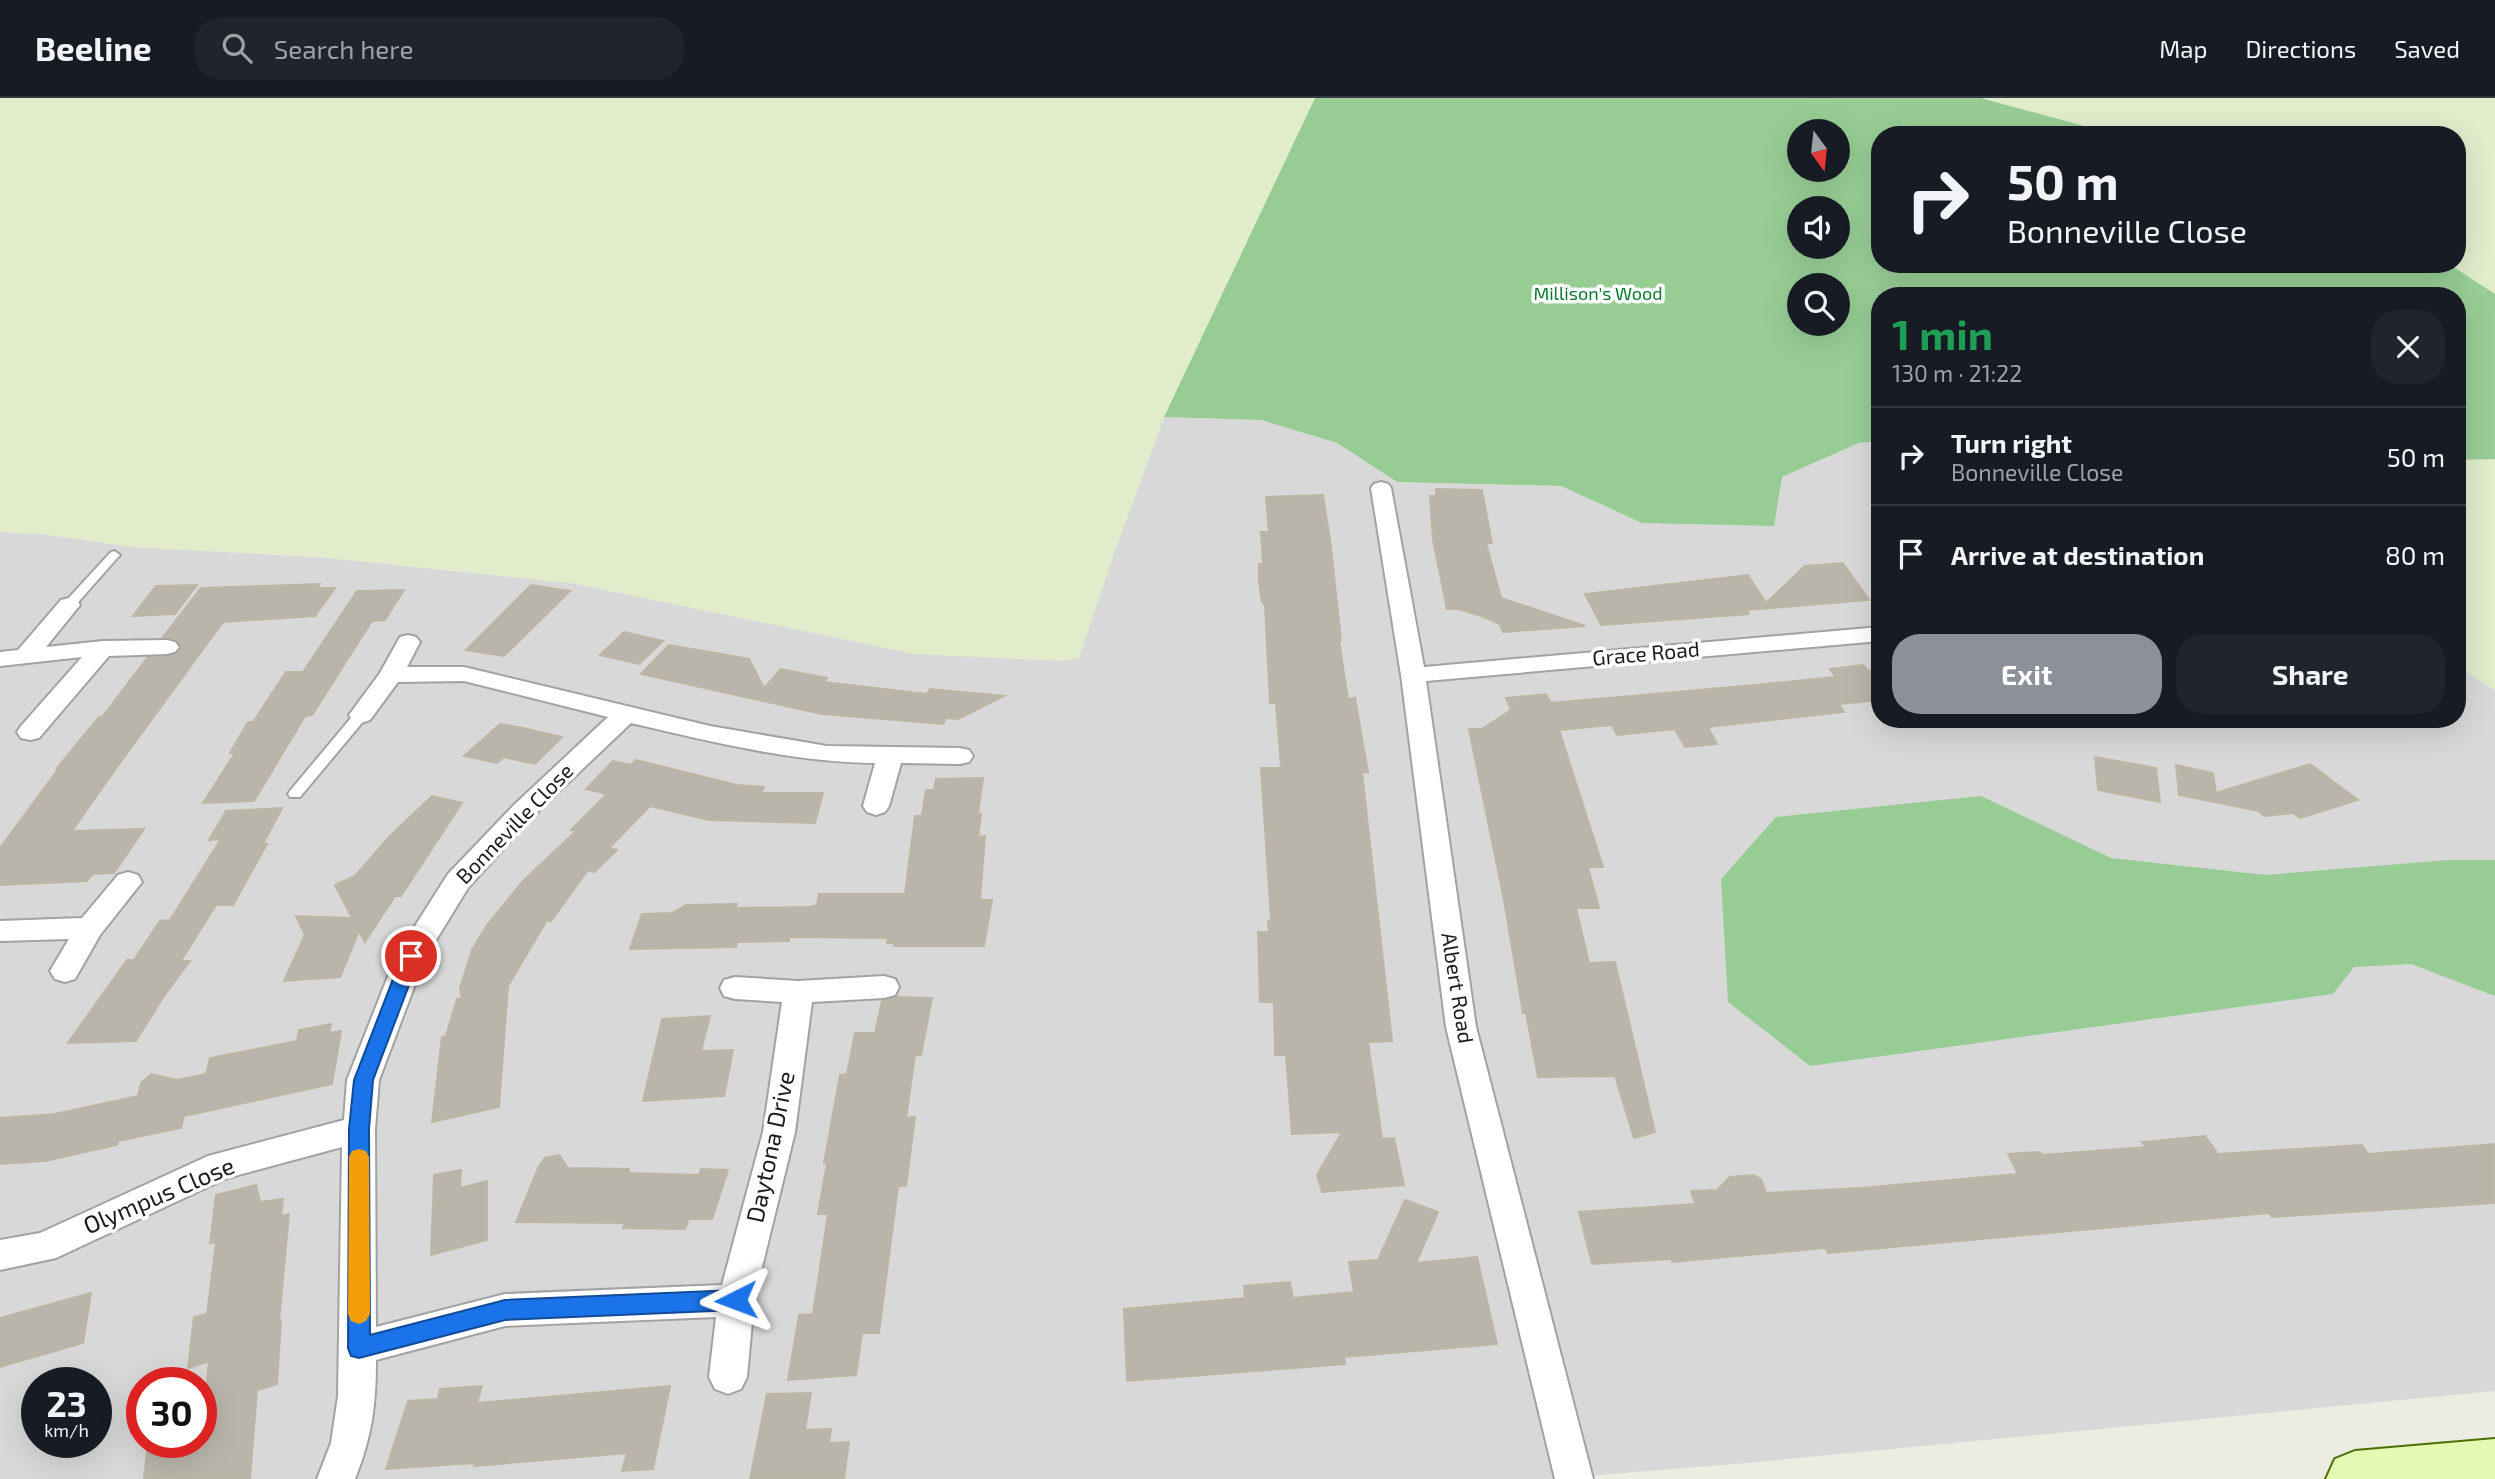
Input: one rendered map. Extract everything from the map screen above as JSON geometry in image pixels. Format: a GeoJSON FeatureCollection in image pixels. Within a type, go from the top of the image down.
{"type":"FeatureCollection","features":[{"type":"Feature","properties":{"kind":"main road"},"geometry":{"type":"LineString","coordinates":[[2355,1479],[2495,1466]]}},
{"type":"Feature","properties":{"kind":"street","name":"Albert Road"},"geometry":{"type":"LineString","coordinates":[[1381,488],[1413,675],[1461,1027],[1574,1479]]}},
{"type":"Feature","properties":{"kind":"street"},"geometry":{"type":"LineString","coordinates":[[26,655],[69,604]]}},
{"type":"Feature","properties":{"kind":"street","name":"Grace Road"},"geometry":{"type":"LineString","coordinates":[[1413,675],[1871,635]]}},
{"type":"Feature","properties":{"kind":"street"},"geometry":{"type":"LineString","coordinates":[[361,715],[391,675],[408,642]]}},
{"type":"Feature","properties":{"kind":"street"},"geometry":{"type":"LineString","coordinates":[[0,659],[103,648],[167,647]]}},
{"type":"Feature","properties":{"kind":"street"},"geometry":{"type":"LineString","coordinates":[[30,732],[103,648]]}},
{"type":"Feature","properties":{"kind":"street"},"geometry":{"type":"LineString","coordinates":[[391,675],[464,674],[710,734],[814,752],[960,756]]}},
{"type":"Feature","properties":{"kind":"street","name":"Bonneville Close"},"geometry":{"type":"LineString","coordinates":[[336,1479],[350,1443],[357,1396],[359,1129],[363,1080],[411,956],[458,881],[523,811],[628,712]]}},
{"type":"Feature","properties":{"kind":"street"},"geometry":{"type":"LineString","coordinates":[[876,806],[890,755]]}},
{"type":"Feature","properties":{"kind":"street"},"geometry":{"type":"LineString","coordinates":[[65,971],[90,928],[128,882]]}},
{"type":"Feature","properties":{"kind":"street"},"geometry":{"type":"LineString","coordinates":[[0,931],[90,928]]}},
{"type":"Feature","properties":{"kind":"street"},"geometry":{"type":"LineString","coordinates":[[735,988],[798,992],[884,987]]}},
{"type":"Feature","properties":{"kind":"street","name":"Daytona Drive"},"geometry":{"type":"LineString","coordinates":[[729,1377],[736,1300],[779,1132],[798,992]]}},
{"type":"Feature","properties":{"kind":"street","name":"Olympus Close"},"geometry":{"type":"LineString","coordinates":[[0,1255],[44,1247],[220,1166],[359,1129]]}},
{"type":"Feature","properties":{"kind":"street"},"geometry":{"type":"LineString","coordinates":[[359,1348],[505,1310],[736,1300]]}},
{"type":"Feature","properties":{"kind":"lane"},"geometry":{"type":"LineString","coordinates":[[69,604],[114,555]]}},
{"type":"Feature","properties":{"kind":"lane"},"geometry":{"type":"LineString","coordinates":[[295,794],[361,715]]}},
{"type":"Feature","properties":{"kind":"shaded area"},"geometry":{"type":"Polygon","coordinates":[[[1164,417],[1261,420],[1337,443],[1397,482],[1561,486],[1642,523],[1782,477],[1859,443],[1871,442],[1871,728],[2466,728],[2466,672],[2495,690],[2495,1391],[1747,1463],[1550,1479],[0,1479],[0,532],[42,534],[134,547],[319,557],[572,583],[916,654],[1115,550],[1164,417]]]}},
{"type":"Feature","properties":{"kind":"green space"},"geometry":{"type":"Polygon","coordinates":[[[0,98],[1315,98],[1164,417],[1079,658],[1061,661],[916,654],[572,583],[319,557],[134,547],[42,534],[0,532],[0,98]]]}},
{"type":"Feature","properties":{"kind":"green space","name":"Millison's Wood"},"geometry":{"type":"Polygon","coordinates":[[[1315,98],[1981,98],[2084,126],[1871,126],[1871,273],[2463,273],[2495,294],[2495,459],[2466,460],[2466,287],[1871,287],[1871,442],[1859,443],[1782,477],[1774,526],[1642,523],[1561,486],[1397,482],[1337,443],[1261,420],[1164,417],[1315,98]]]}},
{"type":"Feature","properties":{"kind":"green space"},"geometry":{"type":"Polygon","coordinates":[[[1981,98],[2495,98],[2495,294],[2463,273],[2466,273],[2466,126],[2084,126],[1981,98]]]}},
{"type":"Feature","properties":{"kind":"green space"},"geometry":{"type":"Polygon","coordinates":[[[2495,459],[2495,690],[2466,672],[2466,460],[2495,459]]]}},
{"type":"Feature","properties":{"kind":"green space"},"geometry":{"type":"Polygon","coordinates":[[[1981,796],[2111,858],[2266,875],[2448,860],[2495,860],[2495,996],[2411,964],[2354,967],[2333,994],[1810,1066],[1728,1002],[1721,879],[1776,817],[1981,796]]]}},
{"type":"Feature","properties":{"kind":"building"},"geometry":{"type":"Polygon","coordinates":[[[1436,489],[1482,490],[1492,543],[1486,543],[1501,598],[1585,626],[1503,632],[1500,624],[1484,617],[1459,609],[1447,609],[1433,540],[1430,496],[1436,496],[1436,489]]]}},
{"type":"Feature","properties":{"kind":"building"},"geometry":{"type":"Polygon","coordinates":[[[1323,495],[1348,699],[1355,698],[1368,772],[1362,772],[1392,1041],[1368,1042],[1382,1139],[1394,1138],[1404,1185],[1322,1192],[1317,1175],[1342,1132],[1292,1134],[1286,1055],[1275,1055],[1274,1002],[1260,1002],[1258,932],[1269,932],[1268,921],[1271,921],[1261,768],[1281,768],[1276,703],[1270,703],[1265,605],[1262,602],[1259,582],[1259,564],[1263,564],[1261,532],[1269,532],[1266,497],[1323,495]]]}},
{"type":"Feature","properties":{"kind":"building"},"geometry":{"type":"Polygon","coordinates":[[[1843,563],[1869,600],[1747,610],[1749,614],[1601,625],[1585,594],[1748,575],[1766,603],[1805,566],[1843,563]]]}},
{"type":"Feature","properties":{"kind":"building"},"geometry":{"type":"Polygon","coordinates":[[[320,584],[317,588],[335,588],[315,616],[223,622],[117,767],[72,831],[144,829],[114,873],[93,874],[87,881],[0,885],[0,848],[57,768],[99,717],[102,717],[148,657],[176,655],[181,649],[176,639],[163,637],[201,588],[320,584]]]}},
{"type":"Feature","properties":{"kind":"building"},"geometry":{"type":"Polygon","coordinates":[[[197,585],[175,614],[133,616],[156,586],[197,585]]]}},
{"type":"Feature","properties":{"kind":"building"},"geometry":{"type":"Polygon","coordinates":[[[531,585],[570,591],[504,656],[466,650],[531,585]]]}},
{"type":"Feature","properties":{"kind":"building"},"geometry":{"type":"Polygon","coordinates":[[[404,590],[385,620],[372,621],[312,715],[305,716],[254,801],[203,803],[235,753],[230,753],[248,722],[253,722],[286,672],[303,672],[357,591],[404,590]]]}},
{"type":"Feature","properties":{"kind":"building"},"geometry":{"type":"Polygon","coordinates":[[[624,632],[663,641],[639,664],[600,655],[624,632]]]}},
{"type":"Feature","properties":{"kind":"building"},"geometry":{"type":"Polygon","coordinates":[[[669,645],[749,659],[764,688],[781,669],[827,678],[824,682],[927,694],[930,689],[1004,696],[958,719],[946,718],[943,724],[822,714],[641,674],[669,645]]]}},
{"type":"Feature","properties":{"kind":"building"},"geometry":{"type":"Polygon","coordinates":[[[1863,665],[1871,671],[1871,701],[1839,704],[1844,712],[1708,727],[1717,744],[1685,747],[1675,729],[1617,735],[1612,725],[1559,730],[1603,867],[1588,867],[1599,908],[1576,908],[1589,963],[1615,962],[1655,1132],[1634,1138],[1615,1076],[1538,1077],[1526,1013],[1523,1013],[1504,900],[1469,729],[1482,729],[1511,710],[1506,698],[1546,694],[1551,703],[1836,677],[1830,669],[1863,665]]]}},
{"type":"Feature","properties":{"kind":"building"},"geometry":{"type":"Polygon","coordinates":[[[500,724],[562,737],[535,764],[504,757],[497,763],[464,756],[500,724]]]}},
{"type":"Feature","properties":{"kind":"building"},"geometry":{"type":"Polygon","coordinates":[[[2095,757],[2156,768],[2160,802],[2098,790],[2095,757]]]}},
{"type":"Feature","properties":{"kind":"building"},"geometry":{"type":"Polygon","coordinates":[[[636,760],[737,785],[764,787],[761,793],[823,793],[815,823],[709,820],[650,806],[609,848],[617,850],[594,872],[588,870],[551,921],[547,920],[508,986],[499,1107],[432,1122],[442,1037],[446,1036],[457,999],[462,998],[460,988],[472,950],[487,925],[523,881],[576,831],[571,830],[607,794],[586,789],[613,761],[631,765],[636,760]]]}},
{"type":"Feature","properties":{"kind":"building"},"geometry":{"type":"Polygon","coordinates":[[[2310,764],[2358,800],[2300,818],[2293,813],[2264,816],[2259,811],[2179,795],[2176,765],[2213,773],[2216,793],[2310,764]]]}},
{"type":"Feature","properties":{"kind":"building"},"geometry":{"type":"Polygon","coordinates":[[[983,778],[978,814],[981,814],[978,837],[985,836],[980,900],[992,900],[984,946],[894,946],[895,943],[887,943],[888,938],[789,937],[789,941],[737,942],[736,947],[630,949],[642,914],[672,913],[686,905],[737,904],[735,908],[809,907],[817,905],[819,894],[905,894],[915,816],[922,816],[926,790],[934,790],[936,779],[983,778]]]}},
{"type":"Feature","properties":{"kind":"building"},"geometry":{"type":"Polygon","coordinates":[[[432,796],[462,803],[401,896],[395,896],[365,942],[359,931],[340,977],[284,981],[305,935],[296,916],[352,918],[335,885],[355,876],[391,835],[432,796]]]}},
{"type":"Feature","properties":{"kind":"building"},"geometry":{"type":"Polygon","coordinates":[[[282,808],[263,844],[267,844],[233,905],[216,905],[181,961],[190,961],[136,1041],[68,1043],[127,960],[134,960],[160,921],[170,920],[221,839],[209,840],[226,811],[282,808]]]}},
{"type":"Feature","properties":{"kind":"building"},"geometry":{"type":"Polygon","coordinates":[[[896,997],[932,998],[921,1055],[915,1055],[906,1118],[915,1117],[906,1186],[898,1186],[879,1333],[862,1333],[856,1375],[788,1380],[799,1315],[813,1314],[828,1214],[818,1214],[840,1075],[847,1074],[855,1033],[875,1033],[882,1001],[896,997]]]}},
{"type":"Feature","properties":{"kind":"building"},"geometry":{"type":"Polygon","coordinates":[[[710,1016],[701,1051],[733,1050],[724,1096],[643,1101],[662,1019],[710,1016]]]}},
{"type":"Feature","properties":{"kind":"building"},"geometry":{"type":"Polygon","coordinates":[[[331,1024],[329,1033],[341,1031],[332,1084],[184,1116],[181,1128],[118,1141],[117,1145],[45,1161],[0,1164],[0,1118],[55,1114],[138,1096],[141,1083],[151,1074],[177,1080],[206,1074],[210,1058],[297,1041],[299,1030],[331,1024]]]}},
{"type":"Feature","properties":{"kind":"building"},"geometry":{"type":"Polygon","coordinates":[[[2205,1136],[2218,1154],[2362,1145],[2368,1154],[2495,1144],[2495,1203],[2272,1217],[2269,1213],[1828,1253],[1826,1248],[1672,1262],[1671,1259],[1592,1264],[1579,1212],[1695,1204],[1691,1191],[1717,1190],[1730,1177],[1753,1175],[1761,1179],[1766,1193],[1861,1188],[2018,1174],[2008,1154],[2040,1152],[2042,1155],[2146,1147],[2142,1142],[2205,1136]]]}},
{"type":"Feature","properties":{"kind":"building"},"geometry":{"type":"Polygon","coordinates":[[[559,1155],[568,1168],[629,1169],[628,1173],[699,1175],[701,1169],[728,1170],[712,1219],[689,1219],[685,1229],[623,1228],[625,1223],[516,1222],[539,1166],[545,1158],[559,1155]]]}},
{"type":"Feature","properties":{"kind":"building"},"geometry":{"type":"Polygon","coordinates":[[[461,1170],[460,1188],[487,1181],[487,1240],[431,1255],[434,1175],[461,1170]]]}},
{"type":"Feature","properties":{"kind":"building"},"geometry":{"type":"Polygon","coordinates":[[[256,1185],[260,1202],[283,1199],[281,1216],[289,1214],[279,1322],[281,1321],[277,1384],[257,1390],[250,1479],[144,1479],[146,1458],[217,1458],[217,1367],[208,1367],[209,1361],[188,1367],[194,1317],[207,1314],[216,1242],[210,1243],[216,1195],[256,1185]]]}},
{"type":"Feature","properties":{"kind":"building"},"geometry":{"type":"Polygon","coordinates":[[[1405,1200],[1438,1212],[1416,1263],[1477,1257],[1497,1344],[1344,1357],[1345,1364],[1127,1381],[1124,1309],[1245,1298],[1244,1286],[1290,1282],[1293,1298],[1354,1292],[1349,1262],[1378,1260],[1405,1200]]]}},
{"type":"Feature","properties":{"kind":"building"},"geometry":{"type":"Polygon","coordinates":[[[91,1293],[83,1343],[0,1367],[0,1318],[91,1293]]]}},
{"type":"Feature","properties":{"kind":"building"},"geometry":{"type":"Polygon","coordinates":[[[482,1386],[477,1403],[670,1386],[653,1469],[622,1471],[627,1453],[474,1466],[475,1463],[386,1469],[408,1401],[438,1399],[440,1389],[482,1386]]]}},
{"type":"Feature","properties":{"kind":"building"},"geometry":{"type":"Polygon","coordinates":[[[811,1393],[805,1430],[831,1429],[829,1443],[849,1442],[844,1479],[750,1479],[767,1394],[811,1393]]]}},
{"type":"Feature","properties":{"kind":"slow traffic"},"geometry":{"type":"LineString","coordinates":[[359,1157],[359,1314]]}},
{"type":"Feature","properties":{"kind":"route"},"geometry":{"type":"LineString","coordinates":[[411,956],[363,1080],[359,1129],[359,1348],[505,1310],[736,1300]]}}]}
